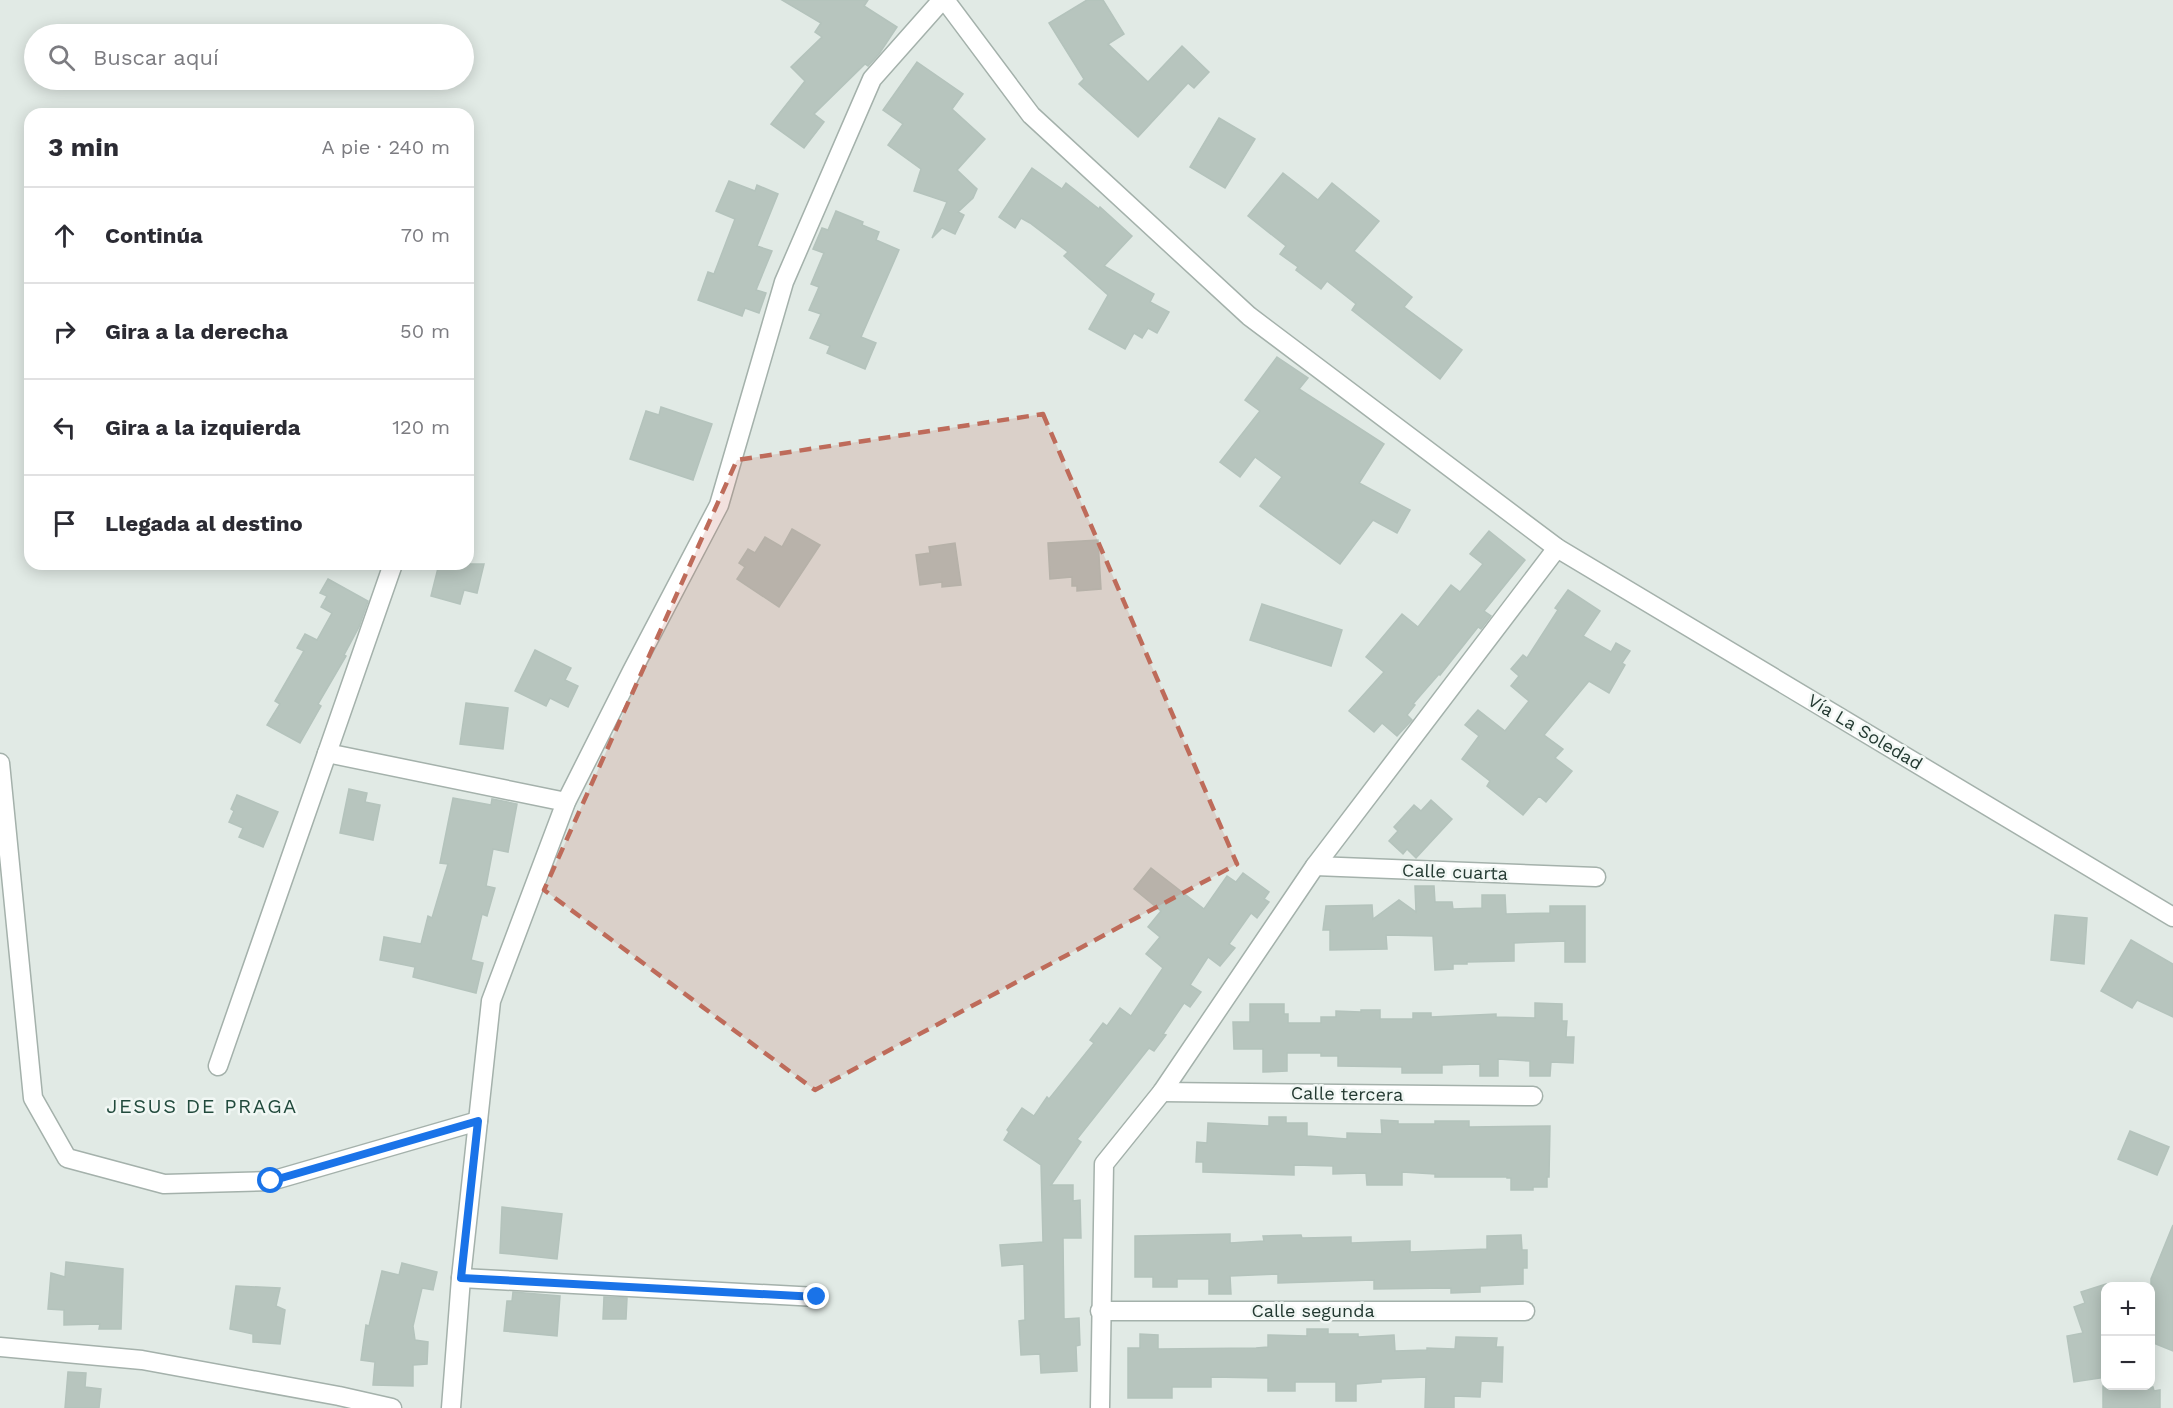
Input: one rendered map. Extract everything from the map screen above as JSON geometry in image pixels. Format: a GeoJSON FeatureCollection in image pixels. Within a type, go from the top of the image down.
{"type":"FeatureCollection","features":[{"type":"Feature","properties":{"kind":"street","name":"Vía La Soledad"},"geometry":{"type":"LineString","coordinates":[[944,0],[1031,115],[1249,316],[1557,548],[2173,917]]}},
{"type":"Feature","properties":{"kind":"street"},"geometry":{"type":"LineString","coordinates":[[451,1408],[461,1278],[491,1000],[566,802],[719,505],[784,282],[872,79],[944,0]]}},
{"type":"Feature","properties":{"kind":"street"},"geometry":{"type":"LineString","coordinates":[[1100,1408],[1104,1164],[1162,1092],[1315,866],[1557,548]]}},
{"type":"Feature","properties":{"kind":"street"},"geometry":{"type":"LineString","coordinates":[[218,1066],[391,570]]}},
{"type":"Feature","properties":{"kind":"street"},"geometry":{"type":"LineString","coordinates":[[327,753],[566,802]]}},
{"type":"Feature","properties":{"kind":"street"},"geometry":{"type":"LineString","coordinates":[[0,763],[33,1098],[67,1158],[165,1184],[271,1181],[478,1121]]}},
{"type":"Feature","properties":{"kind":"street","name":"Calle cuarta"},"geometry":{"type":"LineString","coordinates":[[1315,866],[1596,878]]}},
{"type":"Feature","properties":{"kind":"street","name":"Calle tercera"},"geometry":{"type":"LineString","coordinates":[[1162,1092],[1533,1096]]}},
{"type":"Feature","properties":{"kind":"street"},"geometry":{"type":"LineString","coordinates":[[461,1278],[817,1297]]}},
{"type":"Feature","properties":{"kind":"street","name":"Calle segunda"},"geometry":{"type":"LineString","coordinates":[[1100,1311],[1525,1311]]}},
{"type":"Feature","properties":{"kind":"street"},"geometry":{"type":"LineString","coordinates":[[0,1347],[142,1360],[392,1408]]}},
{"type":"Feature","properties":{"kind":"highlighted area"},"geometry":{"type":"Polygon","coordinates":[[[1043,414],[1237,864],[815,1090],[544,890],[737,460],[1043,414]]]}},
{"type":"Feature","properties":{"kind":"building"},"geometry":{"type":"Polygon","coordinates":[[[782,0],[868,0],[864,6],[897,27],[868,66],[865,64],[814,114],[824,122],[804,148],[771,124],[805,81],[791,67],[822,37],[815,32],[821,23],[782,0]]]}},
{"type":"Feature","properties":{"kind":"building"},"geometry":{"type":"Polygon","coordinates":[[[1087,0],[1103,0],[1124,34],[1108,44],[1148,82],[1182,46],[1209,72],[1194,88],[1188,83],[1138,137],[1079,84],[1084,79],[1049,23],[1087,0]]]}},
{"type":"Feature","properties":{"kind":"building"},"geometry":{"type":"Polygon","coordinates":[[[917,62],[963,94],[952,109],[985,139],[957,170],[977,189],[973,198],[958,212],[964,215],[955,234],[942,228],[932,238],[947,202],[914,191],[921,169],[888,145],[903,124],[883,110],[917,62]]]}},
{"type":"Feature","properties":{"kind":"building"},"geometry":{"type":"Polygon","coordinates":[[[1219,118],[1255,139],[1225,188],[1190,167],[1219,118]]]}},
{"type":"Feature","properties":{"kind":"building"},"geometry":{"type":"Polygon","coordinates":[[[1032,168],[1062,189],[1066,183],[1099,209],[1100,207],[1132,236],[1104,266],[1154,294],[1150,302],[1169,312],[1157,333],[1148,328],[1142,338],[1134,333],[1125,349],[1089,329],[1108,295],[1064,256],[1068,252],[1030,223],[1021,218],[1015,228],[999,217],[1032,168]]]}},
{"type":"Feature","properties":{"kind":"building"},"geometry":{"type":"Polygon","coordinates":[[[1283,173],[1318,200],[1332,183],[1379,221],[1354,251],[1412,297],[1404,307],[1462,350],[1440,379],[1352,310],[1356,304],[1327,281],[1321,289],[1296,270],[1298,267],[1280,254],[1286,246],[1248,216],[1283,173]]]}},
{"type":"Feature","properties":{"kind":"building"},"geometry":{"type":"Polygon","coordinates":[[[729,181],[755,191],[757,185],[778,194],[757,246],[772,251],[756,290],[766,293],[759,313],[745,308],[742,316],[698,300],[708,272],[714,274],[735,219],[716,211],[729,181]]]}},
{"type":"Feature","properties":{"kind":"building"},"geometry":{"type":"Polygon","coordinates":[[[836,211],[863,222],[862,225],[879,232],[876,240],[899,250],[861,337],[876,343],[865,369],[827,353],[830,346],[810,338],[821,314],[809,310],[819,287],[811,284],[824,253],[813,249],[822,228],[828,230],[836,211]]]}},
{"type":"Feature","properties":{"kind":"building"},"geometry":{"type":"Polygon","coordinates":[[[1277,357],[1308,378],[1299,389],[1384,444],[1359,483],[1410,510],[1397,533],[1373,520],[1340,564],[1260,506],[1282,477],[1255,457],[1240,477],[1220,462],[1260,411],[1245,400],[1277,357]]]}},
{"type":"Feature","properties":{"kind":"building"},"geometry":{"type":"Polygon","coordinates":[[[661,407],[712,424],[693,480],[630,459],[646,411],[659,415],[661,407]]]}},
{"type":"Feature","properties":{"kind":"building"},"geometry":{"type":"Polygon","coordinates":[[[792,529],[820,545],[779,607],[737,579],[745,567],[739,563],[748,549],[755,553],[765,537],[782,547],[792,529]]]}},
{"type":"Feature","properties":{"kind":"building"},"geometry":{"type":"Polygon","coordinates":[[[1489,531],[1525,560],[1484,611],[1491,616],[1481,629],[1478,627],[1440,675],[1413,704],[1415,705],[1407,715],[1412,720],[1397,736],[1382,723],[1374,732],[1349,711],[1384,672],[1366,657],[1402,614],[1418,627],[1451,585],[1460,592],[1483,564],[1470,554],[1489,531]]]}},
{"type":"Feature","properties":{"kind":"building"},"geometry":{"type":"Polygon","coordinates":[[[1098,540],[1101,589],[1077,591],[1077,586],[1072,586],[1072,577],[1050,579],[1048,543],[1098,540]]]}},
{"type":"Feature","properties":{"kind":"building"},"geometry":{"type":"Polygon","coordinates":[[[955,543],[961,585],[942,587],[942,582],[920,585],[916,555],[930,553],[929,547],[955,543]]]}},
{"type":"Feature","properties":{"kind":"building"},"geometry":{"type":"Polygon","coordinates":[[[474,564],[484,564],[477,593],[464,590],[460,604],[431,596],[438,570],[474,570],[474,564]]]}},
{"type":"Feature","properties":{"kind":"building"},"geometry":{"type":"Polygon","coordinates":[[[328,579],[368,601],[359,627],[344,655],[346,656],[318,704],[321,706],[300,743],[267,725],[280,704],[275,701],[304,651],[297,648],[305,634],[317,640],[332,613],[321,607],[327,596],[320,593],[328,579]]]}},
{"type":"Feature","properties":{"kind":"building"},"geometry":{"type":"Polygon","coordinates":[[[1568,590],[1600,611],[1583,636],[1611,652],[1616,643],[1630,651],[1609,693],[1589,681],[1544,735],[1563,749],[1555,758],[1572,771],[1546,802],[1539,796],[1523,815],[1487,786],[1490,781],[1462,759],[1479,736],[1465,725],[1478,710],[1505,731],[1529,701],[1511,686],[1519,676],[1511,669],[1523,655],[1527,658],[1558,610],[1555,608],[1568,590]]]}},
{"type":"Feature","properties":{"kind":"building"},"geometry":{"type":"Polygon","coordinates":[[[1262,604],[1342,630],[1331,666],[1250,640],[1262,604]]]}},
{"type":"Feature","properties":{"kind":"building"},"geometry":{"type":"Polygon","coordinates":[[[535,650],[571,668],[565,680],[578,686],[568,707],[550,698],[546,706],[515,691],[535,650]]]}},
{"type":"Feature","properties":{"kind":"building"},"geometry":{"type":"Polygon","coordinates":[[[466,703],[508,708],[503,749],[460,744],[466,703]]]}},
{"type":"Feature","properties":{"kind":"building"},"geometry":{"type":"Polygon","coordinates":[[[349,789],[367,793],[365,802],[380,805],[373,840],[340,833],[349,789]]]}},
{"type":"Feature","properties":{"kind":"building"},"geometry":{"type":"Polygon","coordinates":[[[237,795],[278,812],[263,847],[239,837],[243,828],[229,822],[237,795]]]}},
{"type":"Feature","properties":{"kind":"building"},"geometry":{"type":"Polygon","coordinates":[[[453,798],[491,805],[492,799],[517,804],[508,852],[493,849],[486,886],[495,888],[487,916],[482,914],[471,960],[483,963],[476,993],[413,977],[415,967],[380,960],[384,937],[421,944],[428,916],[432,918],[448,864],[440,863],[453,798]]]}},
{"type":"Feature","properties":{"kind":"building"},"geometry":{"type":"Polygon","coordinates":[[[1431,800],[1452,819],[1416,858],[1407,849],[1403,854],[1389,841],[1398,831],[1394,827],[1414,805],[1421,811],[1431,800]]]}},
{"type":"Feature","properties":{"kind":"building"},"geometry":{"type":"Polygon","coordinates":[[[1151,868],[1204,909],[1227,876],[1236,882],[1243,873],[1269,892],[1264,899],[1269,902],[1257,918],[1251,913],[1229,944],[1235,948],[1220,966],[1208,957],[1190,985],[1201,992],[1190,1007],[1184,1003],[1154,1051],[1149,1048],[1077,1139],[1081,1142],[1051,1185],[1073,1185],[1073,1201],[1080,1200],[1081,1238],[1063,1238],[1064,1319],[1079,1318],[1080,1345],[1076,1346],[1077,1371],[1041,1373],[1040,1354],[1021,1355],[1019,1321],[1025,1320],[1024,1264],[1002,1266],[1000,1245],[1043,1242],[1041,1165],[1004,1140],[1009,1132],[1007,1130],[1022,1108],[1034,1116],[1047,1097],[1049,1099],[1094,1043],[1090,1040],[1103,1023],[1107,1026],[1120,1008],[1131,1016],[1163,968],[1146,954],[1160,937],[1148,927],[1161,911],[1134,889],[1151,868]]]}},
{"type":"Feature","properties":{"kind":"building"},"geometry":{"type":"Polygon","coordinates":[[[1415,886],[1434,886],[1435,902],[1452,902],[1453,909],[1482,908],[1482,895],[1505,895],[1506,914],[1550,913],[1550,906],[1585,906],[1585,962],[1565,962],[1565,941],[1514,943],[1514,961],[1467,962],[1467,964],[1453,964],[1453,969],[1435,970],[1433,936],[1386,935],[1387,949],[1330,950],[1330,930],[1323,930],[1326,906],[1372,905],[1373,919],[1399,900],[1416,912],[1415,886]]]}},
{"type":"Feature","properties":{"kind":"building"},"geometry":{"type":"Polygon","coordinates":[[[2055,915],[2087,918],[2084,964],[2051,960],[2055,915]]]}},
{"type":"Feature","properties":{"kind":"building"},"geometry":{"type":"Polygon","coordinates":[[[2131,940],[2173,964],[2173,1017],[2137,1000],[2132,1008],[2101,991],[2131,940]]]}},
{"type":"Feature","properties":{"kind":"building"},"geometry":{"type":"Polygon","coordinates":[[[1535,1003],[1562,1004],[1562,1021],[1567,1021],[1566,1037],[1574,1037],[1573,1063],[1551,1062],[1550,1076],[1530,1076],[1530,1061],[1498,1059],[1498,1076],[1480,1076],[1480,1064],[1442,1065],[1442,1073],[1402,1073],[1402,1067],[1338,1066],[1338,1056],[1321,1056],[1321,1053],[1287,1053],[1287,1071],[1263,1072],[1263,1049],[1234,1049],[1233,1022],[1250,1022],[1250,1004],[1284,1004],[1284,1014],[1288,1014],[1288,1023],[1321,1023],[1321,1017],[1336,1017],[1336,1011],[1361,1012],[1361,1010],[1380,1010],[1380,1019],[1413,1019],[1413,1013],[1431,1013],[1431,1017],[1496,1014],[1496,1017],[1535,1018],[1535,1003]]]}},
{"type":"Feature","properties":{"kind":"building"},"geometry":{"type":"Polygon","coordinates":[[[1269,1117],[1286,1117],[1286,1123],[1307,1123],[1307,1136],[1347,1139],[1347,1133],[1382,1134],[1381,1120],[1398,1121],[1398,1124],[1469,1121],[1469,1127],[1550,1126],[1547,1187],[1533,1187],[1533,1190],[1511,1190],[1511,1178],[1507,1177],[1435,1177],[1435,1174],[1402,1172],[1402,1185],[1367,1185],[1366,1173],[1333,1174],[1333,1166],[1294,1165],[1294,1175],[1203,1172],[1203,1162],[1196,1162],[1197,1142],[1207,1143],[1208,1123],[1269,1126],[1269,1117]]]}},
{"type":"Feature","properties":{"kind":"building"},"geometry":{"type":"Polygon","coordinates":[[[2130,1131],[2169,1147],[2157,1175],[2118,1159],[2130,1131]]]}},
{"type":"Feature","properties":{"kind":"building"},"geometry":{"type":"Polygon","coordinates":[[[502,1207],[562,1214],[557,1259],[500,1253],[502,1207]]]}},
{"type":"Feature","properties":{"kind":"building"},"geometry":{"type":"Polygon","coordinates":[[[2173,1225],[2173,1351],[2155,1344],[2155,1282],[2151,1282],[2173,1225]]]}},
{"type":"Feature","properties":{"kind":"building"},"geometry":{"type":"Polygon","coordinates":[[[1230,1234],[1230,1243],[1264,1241],[1263,1236],[1301,1235],[1302,1238],[1351,1237],[1351,1243],[1410,1241],[1410,1252],[1487,1249],[1487,1236],[1521,1235],[1522,1250],[1527,1250],[1527,1268],[1523,1268],[1523,1284],[1480,1286],[1480,1292],[1451,1293],[1451,1288],[1374,1289],[1374,1280],[1278,1283],[1278,1274],[1230,1276],[1231,1294],[1209,1294],[1209,1279],[1177,1279],[1177,1287],[1153,1287],[1153,1277],[1135,1277],[1135,1236],[1230,1234]]]}},
{"type":"Feature","properties":{"kind":"building"},"geometry":{"type":"Polygon","coordinates":[[[66,1262],[123,1269],[121,1329],[99,1329],[100,1324],[64,1325],[64,1310],[48,1309],[51,1273],[65,1277],[66,1262]]]}},
{"type":"Feature","properties":{"kind":"building"},"geometry":{"type":"Polygon","coordinates":[[[402,1263],[437,1272],[433,1290],[422,1288],[413,1326],[415,1340],[428,1342],[427,1364],[413,1365],[413,1386],[373,1385],[375,1362],[361,1360],[366,1325],[369,1326],[382,1271],[399,1275],[402,1263]]]}},
{"type":"Feature","properties":{"kind":"building"},"geometry":{"type":"Polygon","coordinates":[[[236,1286],[280,1288],[276,1306],[285,1310],[280,1344],[253,1342],[253,1334],[230,1329],[236,1286]]]}},
{"type":"Feature","properties":{"kind":"building"},"geometry":{"type":"Polygon","coordinates":[[[2101,1286],[2101,1378],[2074,1382],[2067,1336],[2083,1333],[2074,1307],[2085,1303],[2081,1292],[2101,1286]]]}},
{"type":"Feature","properties":{"kind":"building"},"geometry":{"type":"Polygon","coordinates":[[[513,1292],[560,1296],[557,1336],[504,1331],[507,1301],[512,1301],[513,1292]]]}},
{"type":"Feature","properties":{"kind":"building"},"geometry":{"type":"Polygon","coordinates":[[[604,1297],[627,1298],[626,1319],[603,1319],[604,1297]]]}},
{"type":"Feature","properties":{"kind":"building"},"geometry":{"type":"Polygon","coordinates":[[[1307,1329],[1328,1329],[1328,1334],[1358,1334],[1358,1337],[1394,1335],[1395,1351],[1427,1350],[1427,1348],[1455,1349],[1456,1337],[1497,1338],[1496,1347],[1503,1347],[1502,1382],[1481,1381],[1480,1397],[1454,1396],[1454,1408],[1425,1408],[1426,1377],[1381,1379],[1381,1382],[1356,1384],[1356,1401],[1336,1401],[1336,1382],[1295,1382],[1295,1391],[1268,1391],[1268,1378],[1211,1377],[1211,1387],[1172,1387],[1172,1398],[1128,1398],[1128,1348],[1140,1348],[1140,1334],[1158,1335],[1158,1349],[1256,1348],[1268,1347],[1268,1335],[1307,1336],[1307,1329]]]}},
{"type":"Feature","properties":{"kind":"building"},"geometry":{"type":"Polygon","coordinates":[[[68,1372],[86,1373],[85,1387],[101,1389],[99,1408],[65,1408],[68,1372]]]}},
{"type":"Feature","properties":{"kind":"building"},"geometry":{"type":"Polygon","coordinates":[[[2103,1390],[2160,1390],[2160,1408],[2103,1408],[2103,1390]]]}},
{"type":"Feature","properties":{"kind":"district","name":"JESUS DE PRAGA"},"geometry":{"type":"Point","coordinates":[202,1106]}},
{"type":"Feature","properties":{"kind":"route"},"geometry":{"type":"LineString","coordinates":[[271,1181],[478,1121],[461,1278],[817,1297]]}}]}
